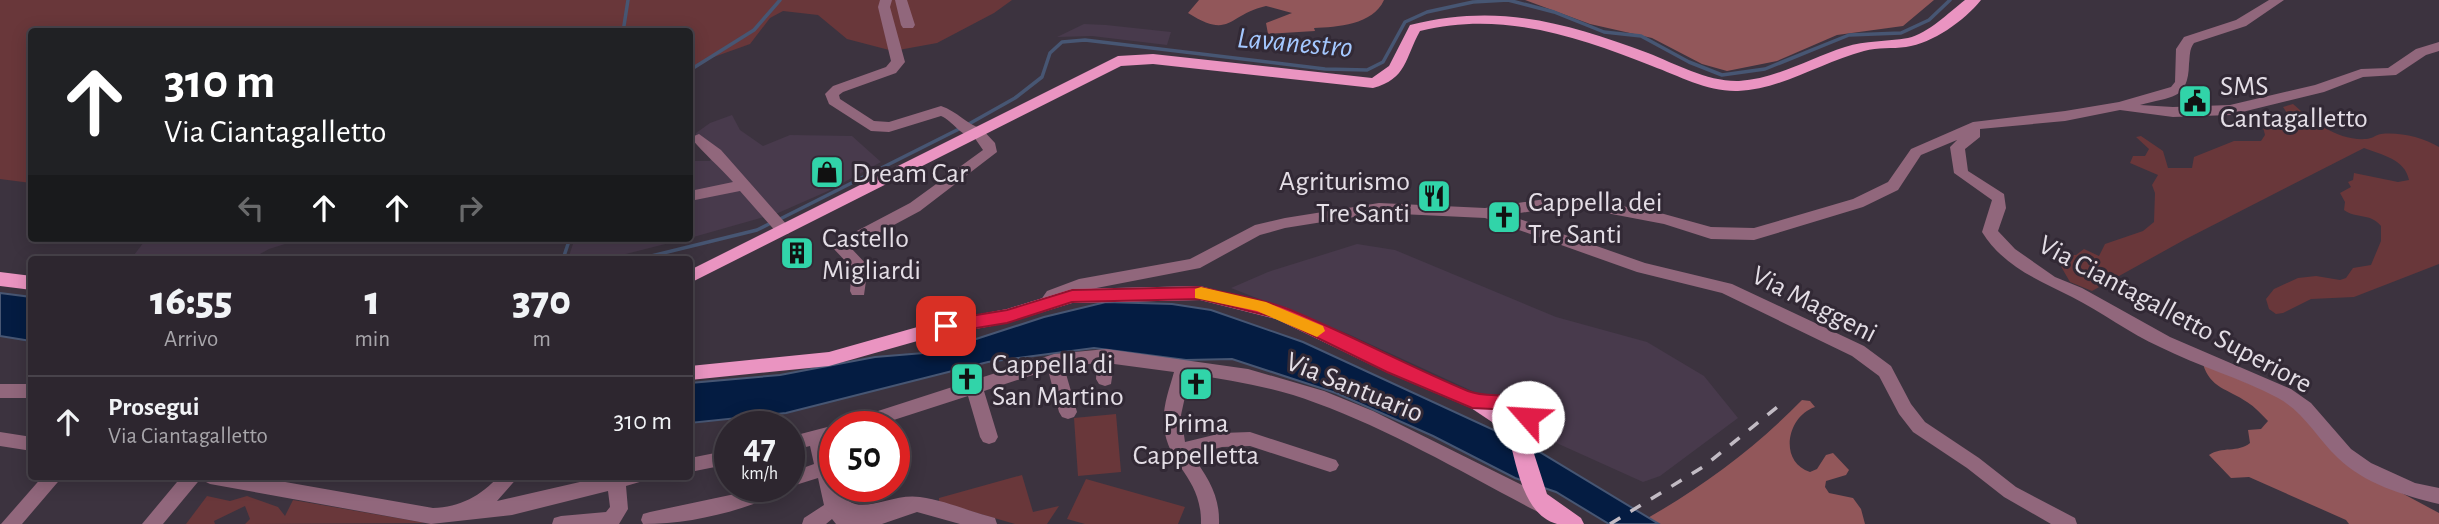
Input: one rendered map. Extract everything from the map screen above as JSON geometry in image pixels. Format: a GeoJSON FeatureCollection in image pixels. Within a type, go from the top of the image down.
{"type":"FeatureCollection","features":[{"type":"Feature","properties":{"kind":"main road"},"geometry":{"type":"LineString","coordinates":[[693,275],[969,128],[1101,67],[1135,58],[1356,82],[1381,81],[1397,70],[1415,28],[1450,15],[1485,9],[1512,10],[1536,15],[1721,85],[1754,85],[1829,56],[1868,45],[1917,40],[1974,0]]}},
{"type":"Feature","properties":{"kind":"main road"},"geometry":{"type":"LineString","coordinates":[[0,279],[28,282]]}},
{"type":"Feature","properties":{"kind":"main road"},"geometry":{"type":"LineString","coordinates":[[693,373],[829,359],[928,331],[1007,316],[1048,301],[1072,296],[1200,293],[1282,313],[1393,367],[1478,403],[1500,410],[1512,402],[1525,409],[1527,421],[1518,433],[1540,497]]}},
{"type":"Feature","properties":{"kind":"main road","name":"Via Santuario"},"geometry":{"type":"LineString","coordinates":[[1540,497],[1574,524]]}},
{"type":"Feature","properties":{"kind":"street"},"geometry":{"type":"LineString","coordinates":[[858,291],[860,266],[840,247],[915,207],[990,152],[990,146],[969,128],[940,111],[881,128],[871,126],[834,101],[832,94],[838,89],[891,70],[898,62],[884,7],[886,0]]}},
{"type":"Feature","properties":{"kind":"street"},"geometry":{"type":"LineString","coordinates":[[901,0],[908,25]]}},
{"type":"Feature","properties":{"kind":"street"},"geometry":{"type":"LineString","coordinates":[[1048,301],[1053,295],[1079,285],[1194,264],[1255,231],[1285,223],[1380,208],[1485,213],[1545,204],[1580,203],[1664,219],[1710,233],[1754,234],[1858,202],[1893,186],[1916,152],[1978,125],[2119,106],[2176,90],[2182,83],[2183,49],[2189,40],[2241,23],[2278,0]]}},
{"type":"Feature","properties":{"kind":"street"},"geometry":{"type":"LineString","coordinates":[[2119,106],[2174,112],[2230,110],[2319,89],[2361,73],[2391,72],[2421,51],[2439,46]]}},
{"type":"Feature","properties":{"kind":"street","name":"Via Ciantagalletto Superiore"},"geometry":{"type":"LineString","coordinates":[[2001,122],[1999,126],[1970,136],[1957,147],[1961,173],[1999,198],[2000,207],[1991,223],[1990,232],[2009,254],[2049,281],[2076,292],[2164,342],[2285,394],[2305,408],[2345,454],[2365,468],[2412,490],[2439,496]]}},
{"type":"Feature","properties":{"kind":"street"},"geometry":{"type":"LineString","coordinates":[[699,139],[781,228]]}},
{"type":"Feature","properties":{"kind":"street"},"geometry":{"type":"LineString","coordinates":[[693,194],[743,185]]}},
{"type":"Feature","properties":{"kind":"street","name":"Via Maggeni"},"geometry":{"type":"LineString","coordinates":[[1485,213],[1643,268],[1726,288],[1858,351],[1885,371],[1905,409],[1919,427],[2010,492],[2068,524]]}},
{"type":"Feature","properties":{"kind":"street"},"geometry":{"type":"LineString","coordinates":[[1105,379],[1106,356]]}},
{"type":"Feature","properties":{"kind":"street","name":"Via Santuario"},"geometry":{"type":"LineString","coordinates":[[900,411],[1054,361],[1106,356],[1183,366],[1274,381],[1318,396],[1540,497]]}},
{"type":"Feature","properties":{"kind":"street"},"geometry":{"type":"LineString","coordinates":[[1054,361],[1068,412]]}},
{"type":"Feature","properties":{"kind":"street"},"geometry":{"type":"LineString","coordinates":[[1183,366],[1173,430],[1212,502],[1210,524]]}},
{"type":"Feature","properties":{"kind":"street"},"geometry":{"type":"LineString","coordinates":[[974,387],[989,437]]}},
{"type":"Feature","properties":{"kind":"street"},"geometry":{"type":"LineString","coordinates":[[0,391],[28,391]]}},
{"type":"Feature","properties":{"kind":"street"},"geometry":{"type":"LineString","coordinates":[[0,439],[28,443]]}},
{"type":"Feature","properties":{"kind":"street"},"geometry":{"type":"LineString","coordinates":[[1182,450],[1222,440],[1250,439],[1330,465]]}},
{"type":"Feature","properties":{"kind":"street"},"geometry":{"type":"LineString","coordinates":[[693,464],[714,460]]}},
{"type":"Feature","properties":{"kind":"street"},"geometry":{"type":"LineString","coordinates":[[10,524],[50,480]]}},
{"type":"Feature","properties":{"kind":"street"},"geometry":{"type":"LineString","coordinates":[[151,524],[190,480]]}},
{"type":"Feature","properties":{"kind":"street"},"geometry":{"type":"LineString","coordinates":[[231,480],[430,517],[512,507],[620,480]]}},
{"type":"Feature","properties":{"kind":"street"},"geometry":{"type":"LineString","coordinates":[[463,513],[494,492],[506,480]]}},
{"type":"Feature","properties":{"kind":"street"},"geometry":{"type":"LineString","coordinates":[[561,524],[611,520],[619,509],[616,481]]}},
{"type":"Feature","properties":{"kind":"street"},"geometry":{"type":"LineString","coordinates":[[650,520],[733,502]]}},
{"type":"Feature","properties":{"kind":"street"},"geometry":{"type":"LineString","coordinates":[[833,502],[843,519],[861,523],[917,503],[945,518],[988,524]]}},
{"type":"Feature","properties":{"kind":"street"},"geometry":{"type":"LineString","coordinates":[[811,524],[834,508]]}},
{"type":"Feature","properties":{"kind":"shaded area"},"geometry":{"type":"Polygon","coordinates":[[[0,0],[1012,0],[994,13],[937,43],[893,51],[847,39],[818,15],[783,11],[770,18],[750,44],[711,58],[693,70],[693,28],[28,28],[28,183],[0,179],[0,0]]]}},
{"type":"Feature","properties":{"kind":"shaded area"},"geometry":{"type":"Polygon","coordinates":[[[1199,0],[1384,0],[1372,15],[1354,23],[1314,28],[1315,31],[1268,34],[1266,23],[1292,13],[1266,6],[1228,23],[1213,25],[1188,13],[1199,0]]]}},
{"type":"Feature","properties":{"kind":"shaded area"},"geometry":{"type":"Polygon","coordinates":[[[1525,0],[1934,0],[1903,26],[1837,35],[1777,61],[1727,71],[1702,64],[1652,38],[1590,24],[1525,0]]]}},
{"type":"Feature","properties":{"kind":"shaded area"},"geometry":{"type":"Polygon","coordinates":[[[1084,24],[1171,32],[1167,45],[1092,36],[1057,37],[1084,24]]]}},
{"type":"Feature","properties":{"kind":"shaded area"},"geometry":{"type":"Polygon","coordinates":[[[2293,104],[2317,123],[2345,137],[2366,139],[2381,134],[2403,135],[2425,140],[2439,147],[2439,264],[2354,297],[2311,299],[2276,314],[2269,309],[2266,299],[2274,289],[2298,278],[2316,276],[2340,280],[2346,278],[2353,268],[2371,265],[2381,241],[2381,226],[2373,219],[2344,210],[2345,202],[2340,193],[2351,187],[2348,182],[2353,180],[2354,173],[2398,182],[2409,180],[2398,162],[2364,148],[2184,240],[2092,291],[2070,282],[2059,263],[2063,255],[2076,255],[2084,249],[2099,256],[2105,244],[2143,231],[2154,222],[2155,193],[2152,185],[2158,175],[2130,163],[2133,156],[2145,156],[2149,149],[2136,137],[2141,136],[2163,151],[2168,168],[2192,168],[2194,157],[2234,141],[2261,141],[2265,135],[2262,123],[2266,121],[2282,124],[2288,121],[2291,119],[2283,107],[2293,104]]]}},
{"type":"Feature","properties":{"kind":"shaded area"},"geometry":{"type":"Polygon","coordinates":[[[732,115],[740,130],[763,146],[790,135],[852,136],[881,162],[828,191],[778,213],[693,237],[693,161],[710,161],[712,157],[696,140],[696,133],[710,123],[732,115]]]}},
{"type":"Feature","properties":{"kind":"shaded area"},"geometry":{"type":"Polygon","coordinates":[[[144,242],[291,242],[256,256],[133,256],[144,242]]]}},
{"type":"Feature","properties":{"kind":"shaded area"},"geometry":{"type":"Polygon","coordinates":[[[574,242],[673,242],[618,256],[569,256],[574,242]]]}},
{"type":"Feature","properties":{"kind":"shaded area"},"geometry":{"type":"Polygon","coordinates":[[[1357,244],[1395,250],[1556,317],[1647,342],[1704,376],[1738,418],[1660,476],[1643,482],[1541,436],[1520,413],[1348,334],[1231,288],[1268,272],[1357,244]]]}},
{"type":"Feature","properties":{"kind":"shaded area"},"geometry":{"type":"Polygon","coordinates":[[[2203,364],[2278,396],[2308,416],[2344,462],[2439,513],[2439,524],[2349,524],[2346,520],[2249,477],[2231,478],[2209,455],[2245,446],[2250,443],[2248,430],[2261,429],[2268,421],[2250,404],[2215,383],[2203,364]]]}},
{"type":"Feature","properties":{"kind":"shaded area"},"geometry":{"type":"Polygon","coordinates":[[[1802,400],[1810,401],[1815,407],[1805,412],[1793,429],[1790,449],[1793,459],[1800,467],[1810,472],[1817,469],[1826,455],[1833,453],[1849,470],[1846,475],[1826,481],[1825,487],[1829,493],[1853,498],[1861,509],[1865,524],[1659,524],[1646,519],[1728,465],[1802,400]]]}},
{"type":"Feature","properties":{"kind":"shaded area"},"geometry":{"type":"Polygon","coordinates":[[[1116,414],[1121,472],[1078,476],[1074,418],[1116,414]]]}},
{"type":"Feature","properties":{"kind":"shaded area"},"geometry":{"type":"Polygon","coordinates":[[[1022,475],[1033,512],[1059,506],[1047,524],[1015,524],[939,502],[939,498],[1022,475]]]}},
{"type":"Feature","properties":{"kind":"shaded area"},"geometry":{"type":"Polygon","coordinates":[[[1086,479],[1185,507],[1178,524],[1085,524],[1067,519],[1086,479]]]}},
{"type":"Feature","properties":{"kind":"shaded area"},"geometry":{"type":"Polygon","coordinates":[[[207,496],[230,501],[247,496],[278,507],[285,516],[293,500],[426,523],[245,524],[250,519],[245,506],[214,521],[215,524],[186,524],[207,496]]]}},
{"type":"Feature","properties":{"kind":"water"},"geometry":{"type":"Polygon","coordinates":[[[0,293],[28,297],[28,341],[0,336],[0,293]]]}},
{"type":"Feature","properties":{"kind":"water"},"geometry":{"type":"Polygon","coordinates":[[[1106,302],[1172,304],[1211,310],[1303,342],[1533,448],[1659,524],[1609,524],[1556,492],[1515,478],[1433,436],[1336,393],[1232,359],[1186,360],[1094,348],[988,362],[794,411],[714,411],[714,420],[693,423],[693,383],[780,375],[875,357],[936,352],[1044,317],[1106,302]]]}},
{"type":"Feature","properties":{"kind":"waterway"},"geometry":{"type":"LineString","coordinates":[[624,28],[628,0]]}},
{"type":"Feature","properties":{"kind":"waterway"},"geometry":{"type":"LineString","coordinates":[[693,68],[754,30],[780,0]]}},
{"type":"Feature","properties":{"kind":"waterway","name":"Lavanestro"},"geometry":{"type":"LineString","coordinates":[[967,125],[1015,98],[1042,77],[1050,53],[1062,42],[1085,40],[1325,69],[1367,70],[1383,62],[1405,22],[1427,12],[1473,2],[1508,0],[1554,12],[1604,32],[1641,36],[1689,62],[1722,75],[1765,69],[1849,35],[1901,33],[1929,20],[1950,0]]}},
{"type":"Feature","properties":{"kind":"waterway","name":"Lavanestro"},"geometry":{"type":"LineString","coordinates":[[780,219],[961,128]]}},
{"type":"Feature","properties":{"kind":"waterway","name":"Lavanestro"},"geometry":{"type":"LineString","coordinates":[[651,256],[757,230],[773,222]]}},
{"type":"Feature","properties":{"kind":"waterway"},"geometry":{"type":"LineString","coordinates":[[564,256],[569,242]]}},
{"type":"Feature","properties":{"kind":"railway"},"geometry":{"type":"LineString","coordinates":[[1610,524],[1703,467],[1786,400]]}},
{"type":"Feature","properties":{"kind":"slow traffic"},"geometry":{"type":"LineString","coordinates":[[1201,293],[1261,306],[1282,313],[1317,331]]}},
{"type":"Feature","properties":{"kind":"place","name":"SMS Cantagalletto"},"geometry":{"type":"Point","coordinates":[2195,101]}},
{"type":"Feature","properties":{"kind":"place","name":"Dream Car"},"geometry":{"type":"Point","coordinates":[827,172]}},
{"type":"Feature","properties":{"kind":"place","name":"Agriturismo Tre Santi"},"geometry":{"type":"Point","coordinates":[1434,196]}},
{"type":"Feature","properties":{"kind":"place","name":"Cappella dei Tre Santi"},"geometry":{"type":"Point","coordinates":[1504,217]}},
{"type":"Feature","properties":{"kind":"place","name":"Castello Migliardi"},"geometry":{"type":"Point","coordinates":[797,253]}},
{"type":"Feature","properties":{"kind":"place","name":"Cappella di San Martino"},"geometry":{"type":"Point","coordinates":[967,379]}},
{"type":"Feature","properties":{"kind":"place","name":"Prima Cappelletta"},"geometry":{"type":"Point","coordinates":[1196,384]}},
{"type":"Feature","properties":{"kind":"route"},"geometry":{"type":"LineString","coordinates":[[946,326],[1007,316],[1048,301],[1072,296],[1200,293],[1282,313],[1393,367],[1478,403],[1517,404],[1525,409],[1528,417]]}}]}
